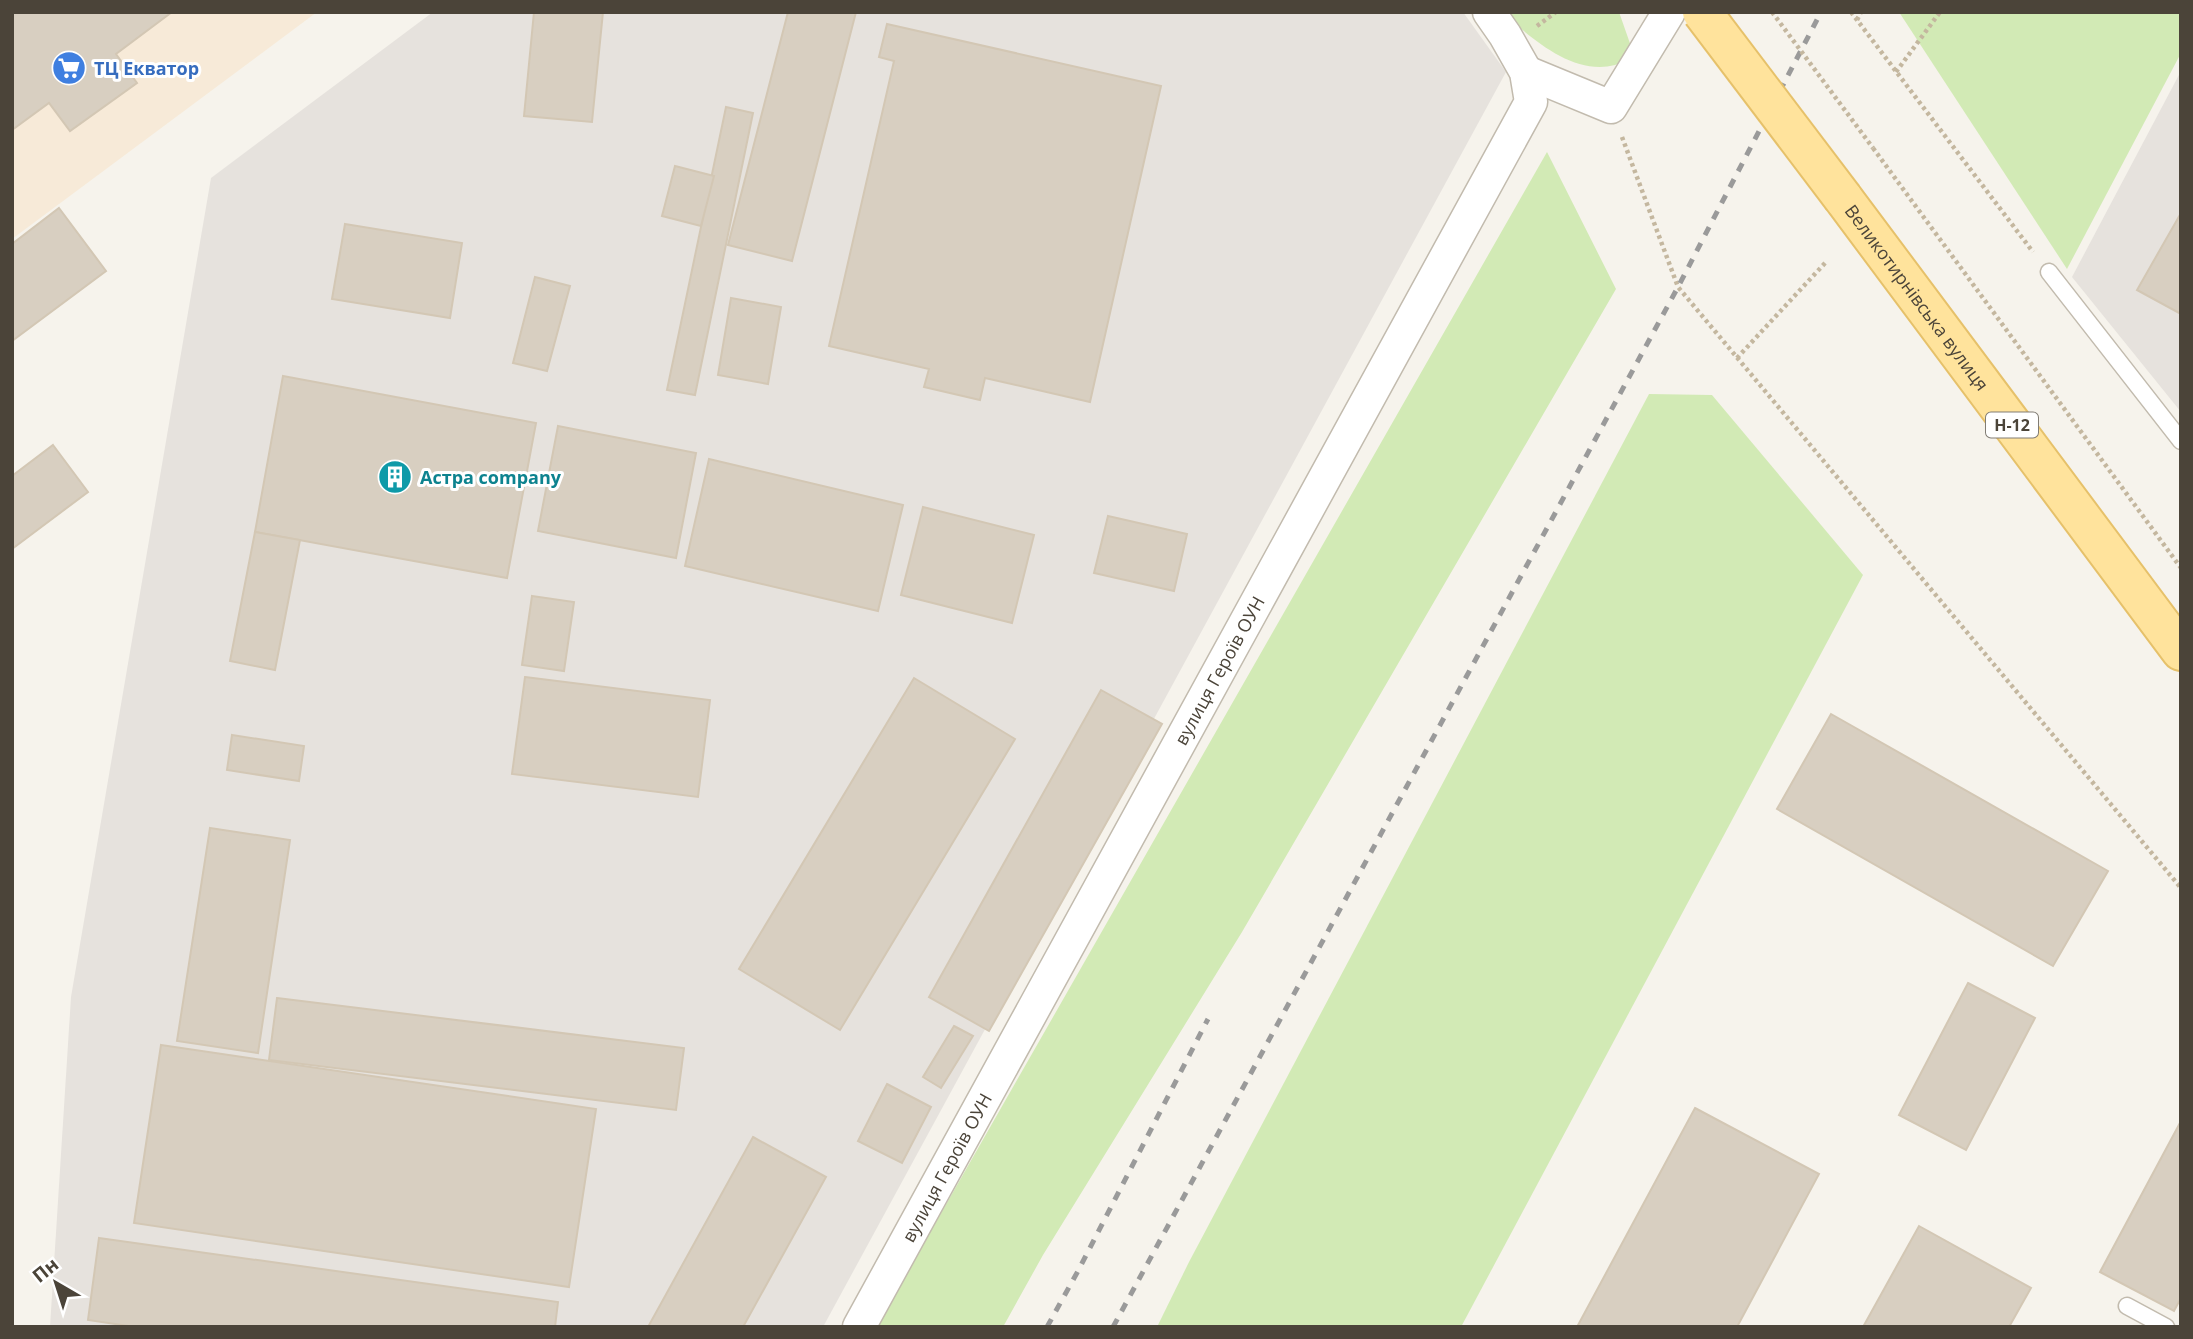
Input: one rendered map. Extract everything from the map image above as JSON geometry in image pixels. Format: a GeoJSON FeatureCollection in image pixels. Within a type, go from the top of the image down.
{"type":"FeatureCollection","features":[{"type":"Feature","properties":{"kind":"main road","name":"Великотирнівська вулиця"},"geometry":{"type":"LineString","coordinates":[[1702,12],[2181,651]]}},
{"type":"Feature","properties":{"kind":"street","name":"вулиця Героїв ОУН"},"geometry":{"type":"LineString","coordinates":[[859,1327],[1531,103],[1526,72],[1489,12]]}},
{"type":"Feature","properties":{"kind":"street"},"geometry":{"type":"LineString","coordinates":[[1526,72],[1611,107],[1669,12]]}},
{"type":"Feature","properties":{"kind":"lane"},"geometry":{"type":"LineString","coordinates":[[2049,272],[2181,441]]}},
{"type":"Feature","properties":{"kind":"lane"},"geometry":{"type":"LineString","coordinates":[[2127,1306],[2166,1327]]}},
{"type":"Feature","properties":{"kind":"path"},"geometry":{"type":"LineString","coordinates":[[1772,12],[2181,568]]}},
{"type":"Feature","properties":{"kind":"path"},"geometry":{"type":"LineString","coordinates":[[1851,12],[2049,272]]}},
{"type":"Feature","properties":{"kind":"path"},"geometry":{"type":"LineString","coordinates":[[1857,20],[1861,12]]}},
{"type":"Feature","properties":{"kind":"path"},"geometry":{"type":"LineString","coordinates":[[1896,72],[1940,12]]}},
{"type":"Feature","properties":{"kind":"path"},"geometry":{"type":"LineString","coordinates":[[1611,107],[1678,286],[2181,888]]}},
{"type":"Feature","properties":{"kind":"path"},"geometry":{"type":"LineString","coordinates":[[1737,358],[1826,262]]}},
{"type":"Feature","properties":{"kind":"shaded area"},"geometry":{"type":"Polygon","coordinates":[[[12,12],[317,12],[12,239],[12,12]]]}},
{"type":"Feature","properties":{"kind":"shaded area"},"geometry":{"type":"Polygon","coordinates":[[[433,12],[1463,12],[1506,72],[823,1327],[50,1327],[71,997],[211,178],[433,12]]]}},
{"type":"Feature","properties":{"kind":"shaded area"},"geometry":{"type":"Polygon","coordinates":[[[2181,71],[2181,412],[2072,277],[2181,71]]]}},
{"type":"Feature","properties":{"kind":"green space"},"geometry":{"type":"Polygon","coordinates":[[[1502,12],[1619,12],[1633,52],[1615,65],[1584,65],[1568,60],[1539,43],[1502,12]]]}},
{"type":"Feature","properties":{"kind":"green space"},"geometry":{"type":"Polygon","coordinates":[[[1899,12],[2181,12],[2181,53],[2067,269],[1899,12]]]}},
{"type":"Feature","properties":{"kind":"green space"},"geometry":{"type":"Polygon","coordinates":[[[1547,152],[1616,289],[1242,932],[1043,1255],[1003,1327],[876,1327],[1547,152]]]}},
{"type":"Feature","properties":{"kind":"green space"},"geometry":{"type":"Polygon","coordinates":[[[1649,394],[1712,395],[1863,575],[1461,1327],[1157,1327],[1189,1262],[1649,394]]]}},
{"type":"Feature","properties":{"kind":"building","name":"ТЦ Екватор"},"geometry":{"type":"Polygon","coordinates":[[[12,12],[172,12],[116,54],[137,83],[70,131],[49,103],[12,130],[12,12]]]}},
{"type":"Feature","properties":{"kind":"building"},"geometry":{"type":"Polygon","coordinates":[[[534,12],[603,12],[592,122],[524,116],[534,12]]]}},
{"type":"Feature","properties":{"kind":"building"},"geometry":{"type":"Polygon","coordinates":[[[788,12],[856,12],[792,261],[728,245],[788,12]]]}},
{"type":"Feature","properties":{"kind":"building"},"geometry":{"type":"Polygon","coordinates":[[[887,24],[1161,86],[1090,402],[985,378],[980,400],[924,387],[929,369],[829,346],[894,61],[879,57],[887,24]]]}},
{"type":"Feature","properties":{"kind":"building"},"geometry":{"type":"Polygon","coordinates":[[[726,107],[753,113],[695,395],[667,390],[726,107]]]}},
{"type":"Feature","properties":{"kind":"building"},"geometry":{"type":"Polygon","coordinates":[[[675,166],[714,176],[701,226],[662,216],[675,166]]]}},
{"type":"Feature","properties":{"kind":"building"},"geometry":{"type":"Polygon","coordinates":[[[59,208],[106,271],[12,341],[12,244],[59,208]]]}},
{"type":"Feature","properties":{"kind":"building"},"geometry":{"type":"Polygon","coordinates":[[[2181,213],[2181,314],[2137,290],[2181,213]]]}},
{"type":"Feature","properties":{"kind":"building"},"geometry":{"type":"Polygon","coordinates":[[[345,224],[462,243],[450,318],[332,299],[345,224]]]}},
{"type":"Feature","properties":{"kind":"building"},"geometry":{"type":"Polygon","coordinates":[[[535,277],[570,286],[547,371],[513,363],[535,277]]]}},
{"type":"Feature","properties":{"kind":"building"},"geometry":{"type":"Polygon","coordinates":[[[731,298],[781,307],[768,384],[718,375],[731,298]]]}},
{"type":"Feature","properties":{"kind":"building","name":"Астра company"},"geometry":{"type":"Polygon","coordinates":[[[283,376],[536,423],[507,578],[255,532],[283,376]]]}},
{"type":"Feature","properties":{"kind":"building"},"geometry":{"type":"Polygon","coordinates":[[[558,426],[696,453],[676,558],[538,531],[558,426]]]}},
{"type":"Feature","properties":{"kind":"building"},"geometry":{"type":"Polygon","coordinates":[[[53,445],[88,492],[12,549],[12,476],[53,445]]]}},
{"type":"Feature","properties":{"kind":"building"},"geometry":{"type":"Polygon","coordinates":[[[709,459],[903,505],[878,611],[685,566],[709,459]]]}},
{"type":"Feature","properties":{"kind":"building"},"geometry":{"type":"Polygon","coordinates":[[[923,507],[1034,535],[1012,623],[901,595],[923,507]]]}},
{"type":"Feature","properties":{"kind":"building"},"geometry":{"type":"Polygon","coordinates":[[[1108,516],[1187,534],[1174,591],[1094,573],[1108,516]]]}},
{"type":"Feature","properties":{"kind":"building"},"geometry":{"type":"Polygon","coordinates":[[[255,532],[300,540],[275,670],[230,661],[255,532]]]}},
{"type":"Feature","properties":{"kind":"building"},"geometry":{"type":"Polygon","coordinates":[[[532,596],[574,602],[564,671],[522,665],[532,596]]]}},
{"type":"Feature","properties":{"kind":"building"},"geometry":{"type":"Polygon","coordinates":[[[525,677],[710,700],[698,797],[512,774],[525,677]]]}},
{"type":"Feature","properties":{"kind":"building"},"geometry":{"type":"Polygon","coordinates":[[[914,678],[1015,739],[840,1030],[739,969],[914,678]]]}},
{"type":"Feature","properties":{"kind":"building"},"geometry":{"type":"Polygon","coordinates":[[[1101,690],[1162,724],[989,1031],[929,997],[1101,690]]]}},
{"type":"Feature","properties":{"kind":"building"},"geometry":{"type":"Polygon","coordinates":[[[1831,714],[2108,871],[2053,966],[1777,809],[1831,714]]]}},
{"type":"Feature","properties":{"kind":"building"},"geometry":{"type":"Polygon","coordinates":[[[232,735],[304,746],[299,781],[227,770],[232,735]]]}},
{"type":"Feature","properties":{"kind":"building"},"geometry":{"type":"Polygon","coordinates":[[[210,828],[290,840],[258,1053],[177,1041],[210,828]]]}},
{"type":"Feature","properties":{"kind":"building"},"geometry":{"type":"Polygon","coordinates":[[[1968,983],[2035,1018],[1966,1150],[1899,1115],[1968,983]]]}},
{"type":"Feature","properties":{"kind":"building"},"geometry":{"type":"Polygon","coordinates":[[[277,998],[684,1048],[676,1110],[269,1060],[277,998]]]}},
{"type":"Feature","properties":{"kind":"building"},"geometry":{"type":"Polygon","coordinates":[[[954,1026],[973,1036],[941,1088],[923,1077],[954,1026]]]}},
{"type":"Feature","properties":{"kind":"building"},"geometry":{"type":"Polygon","coordinates":[[[161,1045],[596,1109],[569,1287],[134,1223],[161,1045]]]}},
{"type":"Feature","properties":{"kind":"building"},"geometry":{"type":"Polygon","coordinates":[[[887,1084],[931,1107],[902,1163],[858,1141],[887,1084]]]}},
{"type":"Feature","properties":{"kind":"building"},"geometry":{"type":"Polygon","coordinates":[[[1695,1108],[1819,1174],[1737,1327],[1577,1327],[1695,1108]]]}},
{"type":"Feature","properties":{"kind":"building"},"geometry":{"type":"Polygon","coordinates":[[[2181,1121],[2181,1298],[2174,1311],[2100,1272],[2181,1121]]]}},
{"type":"Feature","properties":{"kind":"building"},"geometry":{"type":"Polygon","coordinates":[[[753,1137],[826,1177],[743,1327],[648,1327],[753,1137]]]}},
{"type":"Feature","properties":{"kind":"building"},"geometry":{"type":"Polygon","coordinates":[[[1919,1226],[2031,1288],[2009,1327],[1863,1327],[1919,1226]]]}},
{"type":"Feature","properties":{"kind":"building"},"geometry":{"type":"Polygon","coordinates":[[[99,1238],[558,1302],[555,1327],[135,1327],[88,1320],[99,1238]]]}},
{"type":"Feature","properties":{"kind":"railway"},"geometry":{"type":"LineString","coordinates":[[1113,1327],[1678,287],[1821,12]]}},
{"type":"Feature","properties":{"kind":"railway"},"geometry":{"type":"LineString","coordinates":[[1047,1327],[1208,1019]]}},
{"type":"Feature","properties":{"kind":"place","name":"ТЦ Екватор"},"geometry":{"type":"Point","coordinates":[69,68]}},
{"type":"Feature","properties":{"kind":"place","name":"Астра company"},"geometry":{"type":"Point","coordinates":[395,477]}}]}
